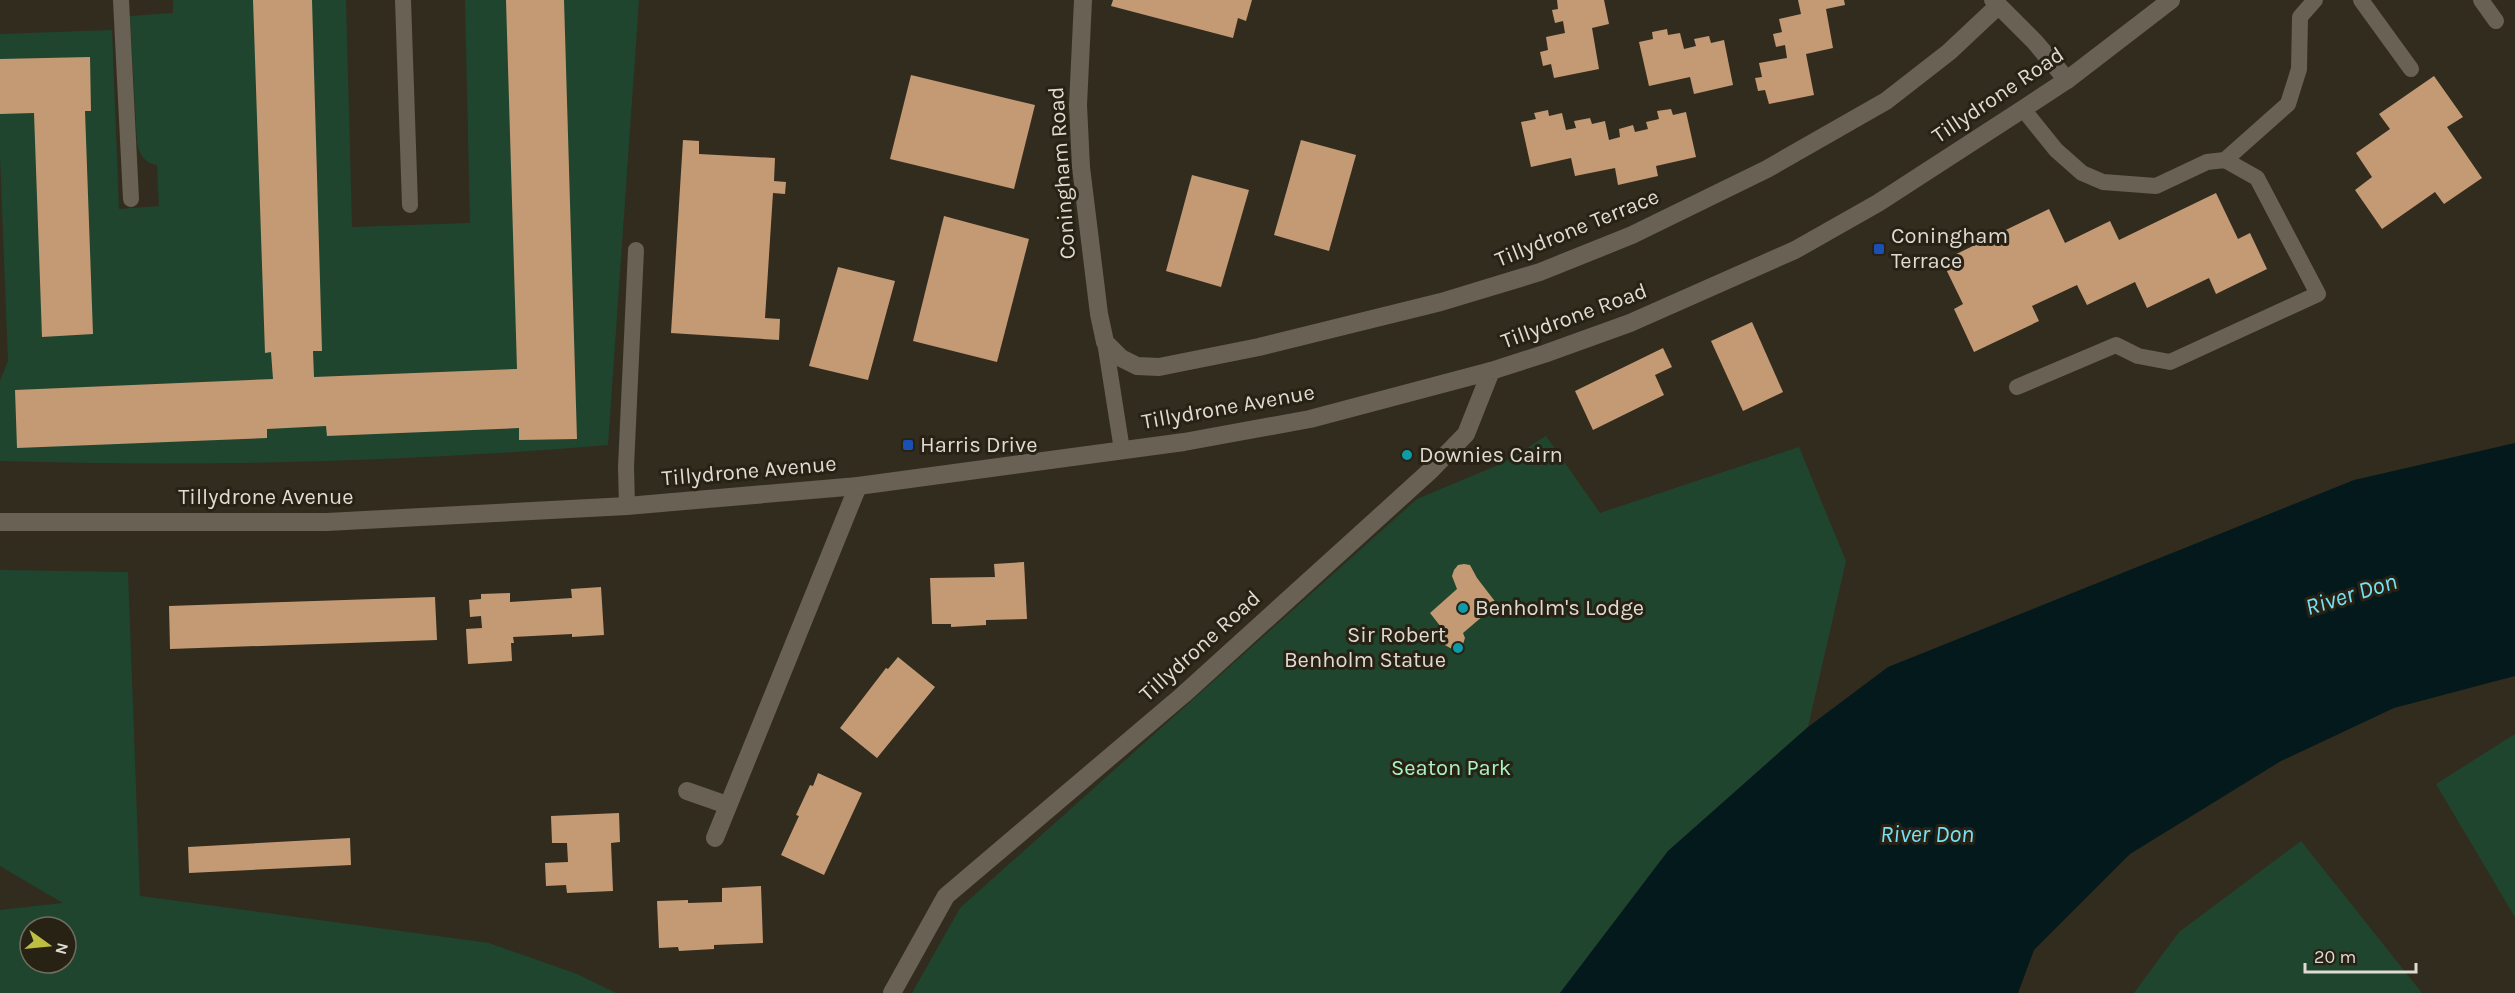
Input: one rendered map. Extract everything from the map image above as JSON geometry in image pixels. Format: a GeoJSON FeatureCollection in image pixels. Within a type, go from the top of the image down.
{"type":"FeatureCollection","features":[{"type":"Feature","properties":{"kind":"street","name":"Coningham Road"},"geometry":{"type":"LineString","coordinates":[[1083,0],[1078,105],[1081,167],[1095,288],[1105,342]]}},
{"type":"Feature","properties":{"kind":"street","name":"Tillydrone Road"},"geometry":{"type":"LineString","coordinates":[[892,993],[946,896],[1184,694],[1431,470],[1466,434],[1491,371],[1630,323],[1795,250],[1878,202],[2067,80],[2171,0]]}},
{"type":"Feature","properties":{"kind":"street","name":"Tillydrone Terrace"},"geometry":{"type":"LineString","coordinates":[[1105,342],[1121,358],[1137,366],[1159,367],[1259,347],[1452,299],[1530,276],[1691,207],[1841,128],[1918,78],[1996,3]]}},
{"type":"Feature","properties":{"kind":"street"},"geometry":{"type":"LineString","coordinates":[[1996,3],[2035,42],[2067,80]]}},
{"type":"Feature","properties":{"kind":"street","name":"Tillydrone Avenue"},"geometry":{"type":"LineString","coordinates":[[0,522],[327,522],[627,506],[858,486],[1184,442],[1310,419],[1491,371]]}},
{"type":"Feature","properties":{"kind":"street"},"geometry":{"type":"LineString","coordinates":[[715,838],[806,620],[858,486]]}},
{"type":"Feature","properties":{"kind":"street"},"geometry":{"type":"LineString","coordinates":[[687,791],[727,805]]}},
{"type":"Feature","properties":{"kind":"lane"},"geometry":{"type":"LineString","coordinates":[[121,0],[131,199]]}},
{"type":"Feature","properties":{"kind":"lane"},"geometry":{"type":"LineString","coordinates":[[403,0],[410,205]]}},
{"type":"Feature","properties":{"kind":"lane"},"geometry":{"type":"LineString","coordinates":[[2023,109],[2056,150],[2082,173],[2103,182],[2156,186],[2207,162],[2224,160],[2289,104],[2299,69],[2300,17],[2315,0]]}},
{"type":"Feature","properties":{"kind":"lane"},"geometry":{"type":"LineString","coordinates":[[2361,0],[2410,69]]}},
{"type":"Feature","properties":{"kind":"lane"},"geometry":{"type":"LineString","coordinates":[[2481,0],[2496,21]]}},
{"type":"Feature","properties":{"kind":"lane"},"geometry":{"type":"LineString","coordinates":[[2017,387],[2116,345],[2138,356],[2170,362],[2318,294],[2257,178],[2224,160]]}},
{"type":"Feature","properties":{"kind":"lane"},"geometry":{"type":"LineString","coordinates":[[627,506],[626,467],[636,250]]}},
{"type":"Feature","properties":{"kind":"lane","name":"Coningham Road"},"geometry":{"type":"LineString","coordinates":[[1105,342],[1122,450]]}},
{"type":"Feature","properties":{"kind":"green space"},"geometry":{"type":"Polygon","coordinates":[[[173,0],[346,0],[352,227],[470,223],[465,0],[639,0],[608,445],[456,456],[304,462],[0,461],[0,381],[8,361],[0,156],[0,34],[112,30],[119,209],[159,206],[157,165],[143,158],[137,143],[130,16],[173,13],[173,0]]]}},
{"type":"Feature","properties":{"kind":"green space","name":"Seaton Park"},"geometry":{"type":"Polygon","coordinates":[[[1546,436],[1600,513],[1799,447],[1846,561],[1808,727],[1668,851],[1560,993],[912,993],[960,908],[1417,499],[1503,463],[1546,436]]]}},
{"type":"Feature","properties":{"kind":"green space"},"geometry":{"type":"Polygon","coordinates":[[[0,570],[128,572],[140,896],[489,943],[577,974],[616,993],[0,993],[0,910],[63,903],[0,866],[0,570]]]}},
{"type":"Feature","properties":{"kind":"green space"},"geometry":{"type":"Polygon","coordinates":[[[2515,734],[2515,917],[2436,784],[2515,734]]]}},
{"type":"Feature","properties":{"kind":"green space"},"geometry":{"type":"Polygon","coordinates":[[[2301,841],[2422,993],[2134,993],[2179,932],[2301,841]]]}},
{"type":"Feature","properties":{"kind":"water","name":"River Don"},"geometry":{"type":"Polygon","coordinates":[[[2515,443],[2515,676],[2394,708],[2281,761],[2130,854],[2034,950],[2018,993],[1560,993],[1668,851],[1808,727],[1888,667],[2354,480],[2515,443]]]}},
{"type":"Feature","properties":{"kind":"building"},"geometry":{"type":"Polygon","coordinates":[[[253,0],[312,0],[322,351],[313,351],[314,377],[517,369],[506,0],[564,0],[577,439],[519,440],[519,428],[327,436],[326,426],[267,429],[267,438],[17,448],[15,390],[273,379],[271,352],[265,353],[253,0]]]}},
{"type":"Feature","properties":{"kind":"building"},"geometry":{"type":"Polygon","coordinates":[[[1113,0],[1252,0],[1246,21],[1238,18],[1233,38],[1111,6],[1113,0]]]}},
{"type":"Feature","properties":{"kind":"building"},"geometry":{"type":"Polygon","coordinates":[[[1557,0],[1604,0],[1609,24],[1592,28],[1599,69],[1554,78],[1551,64],[1543,66],[1540,52],[1548,50],[1546,37],[1565,33],[1563,21],[1555,23],[1552,10],[1558,9],[1557,0]]]}},
{"type":"Feature","properties":{"kind":"building"},"geometry":{"type":"Polygon","coordinates":[[[1798,0],[1844,0],[1845,5],[1826,9],[1833,48],[1806,54],[1814,95],[1769,104],[1765,90],[1758,91],[1755,78],[1762,77],[1759,63],[1787,58],[1785,45],[1776,47],[1773,34],[1782,32],[1779,19],[1801,14],[1798,0]]]}},
{"type":"Feature","properties":{"kind":"building"},"geometry":{"type":"Polygon","coordinates":[[[1667,29],[1668,35],[1680,33],[1684,49],[1696,46],[1694,39],[1709,36],[1711,43],[1724,40],[1733,85],[1694,94],[1690,77],[1649,86],[1639,42],[1653,39],[1652,32],[1667,29]]]}},
{"type":"Feature","properties":{"kind":"building"},"geometry":{"type":"Polygon","coordinates":[[[90,57],[91,111],[85,111],[93,334],[42,337],[34,113],[0,114],[0,59],[90,57]]]}},
{"type":"Feature","properties":{"kind":"building"},"geometry":{"type":"Polygon","coordinates":[[[911,75],[1035,105],[1014,189],[890,159],[911,75]]]}},
{"type":"Feature","properties":{"kind":"building"},"geometry":{"type":"Polygon","coordinates":[[[2434,76],[2463,117],[2447,127],[2482,178],[2444,204],[2435,192],[2382,229],[2355,190],[2372,177],[2356,153],[2390,129],[2379,114],[2434,76]]]}},
{"type":"Feature","properties":{"kind":"building"},"geometry":{"type":"Polygon","coordinates":[[[1671,109],[1673,115],[1686,112],[1696,157],[1656,166],[1658,176],[1618,185],[1615,168],[1575,176],[1571,158],[1531,167],[1521,122],[1536,119],[1534,113],[1548,110],[1549,116],[1562,113],[1566,130],[1576,128],[1574,121],[1590,118],[1592,124],[1605,121],[1609,140],[1620,137],[1619,129],[1633,125],[1635,132],[1648,129],[1646,122],[1659,119],[1657,111],[1671,109]]]}},
{"type":"Feature","properties":{"kind":"building"},"geometry":{"type":"Polygon","coordinates":[[[683,140],[699,141],[699,154],[775,158],[774,181],[786,182],[785,194],[773,193],[765,318],[780,319],[779,340],[671,333],[683,140]]]}},
{"type":"Feature","properties":{"kind":"building"},"geometry":{"type":"Polygon","coordinates":[[[1301,140],[1356,155],[1329,251],[1274,235],[1301,140]]]}},
{"type":"Feature","properties":{"kind":"building"},"geometry":{"type":"Polygon","coordinates":[[[1192,175],[1249,190],[1221,287],[1166,271],[1192,175]]]}},
{"type":"Feature","properties":{"kind":"building"},"geometry":{"type":"Polygon","coordinates":[[[2216,193],[2238,239],[2250,233],[2267,269],[2216,294],[2209,278],[2147,308],[2135,282],[2087,305],[2077,285],[2032,306],[2039,321],[1974,352],[1954,309],[1963,304],[1942,261],[2049,209],[2065,243],[2110,221],[2119,240],[2216,193]]]}},
{"type":"Feature","properties":{"kind":"building"},"geometry":{"type":"Polygon","coordinates":[[[944,216],[1029,239],[997,362],[913,341],[944,216]]]}},
{"type":"Feature","properties":{"kind":"building"},"geometry":{"type":"Polygon","coordinates":[[[838,267],[895,281],[868,380],[809,366],[838,267]]]}},
{"type":"Feature","properties":{"kind":"building"},"geometry":{"type":"Polygon","coordinates":[[[1752,322],[1783,392],[1743,411],[1711,341],[1752,322]]]}},
{"type":"Feature","properties":{"kind":"building"},"geometry":{"type":"Polygon","coordinates":[[[1663,348],[1672,367],[1655,375],[1664,395],[1593,430],[1575,391],[1663,348]]]}},
{"type":"Feature","properties":{"kind":"building"},"geometry":{"type":"Polygon","coordinates":[[[1024,562],[1027,619],[986,620],[986,625],[951,627],[951,624],[932,624],[930,578],[995,577],[994,564],[1024,562]]]}},
{"type":"Feature","properties":{"kind":"building","name":"Benholm's Lodge"},"geometry":{"type":"Polygon","coordinates":[[[1458,565],[1470,565],[1497,604],[1463,633],[1465,638],[1463,644],[1452,649],[1443,644],[1438,634],[1441,627],[1430,613],[1457,589],[1452,576],[1458,565]]]}},
{"type":"Feature","properties":{"kind":"building"},"geometry":{"type":"Polygon","coordinates":[[[601,587],[604,635],[513,637],[512,661],[468,664],[466,629],[482,628],[481,616],[470,617],[469,600],[481,599],[481,594],[510,593],[510,602],[572,598],[571,589],[601,587]]]}},
{"type":"Feature","properties":{"kind":"building"},"geometry":{"type":"Polygon","coordinates":[[[435,597],[437,640],[170,649],[169,606],[435,597]]]}},
{"type":"Feature","properties":{"kind":"building"},"geometry":{"type":"Polygon","coordinates":[[[898,657],[935,687],[877,758],[840,728],[886,668],[888,669],[898,657]]]}},
{"type":"Feature","properties":{"kind":"building"},"geometry":{"type":"Polygon","coordinates":[[[818,773],[862,793],[824,875],[781,855],[799,816],[796,815],[818,773]]]}},
{"type":"Feature","properties":{"kind":"building"},"geometry":{"type":"Polygon","coordinates":[[[619,813],[620,842],[611,843],[613,891],[567,893],[566,885],[546,886],[545,863],[568,862],[567,843],[552,843],[551,816],[619,813]]]}},
{"type":"Feature","properties":{"kind":"building"},"geometry":{"type":"Polygon","coordinates":[[[350,838],[351,865],[189,873],[188,847],[350,838]]]}},
{"type":"Feature","properties":{"kind":"building"},"geometry":{"type":"Polygon","coordinates":[[[761,886],[763,943],[714,945],[714,949],[679,951],[678,947],[659,948],[657,901],[722,902],[722,888],[761,886]]]}},
{"type":"Feature","properties":{"kind":"place","name":"Coningham Terrace"},"geometry":{"type":"Point","coordinates":[1879,249]}},
{"type":"Feature","properties":{"kind":"place","name":"Harris Drive"},"geometry":{"type":"Point","coordinates":[908,445]}},
{"type":"Feature","properties":{"kind":"place","name":"Downies Cairn"},"geometry":{"type":"Point","coordinates":[1407,455]}},
{"type":"Feature","properties":{"kind":"place","name":"Benholm's Lodge"},"geometry":{"type":"Point","coordinates":[1463,608]}},
{"type":"Feature","properties":{"kind":"place","name":"Sir Robert Benholm Statue"},"geometry":{"type":"Point","coordinates":[1458,648]}}]}
